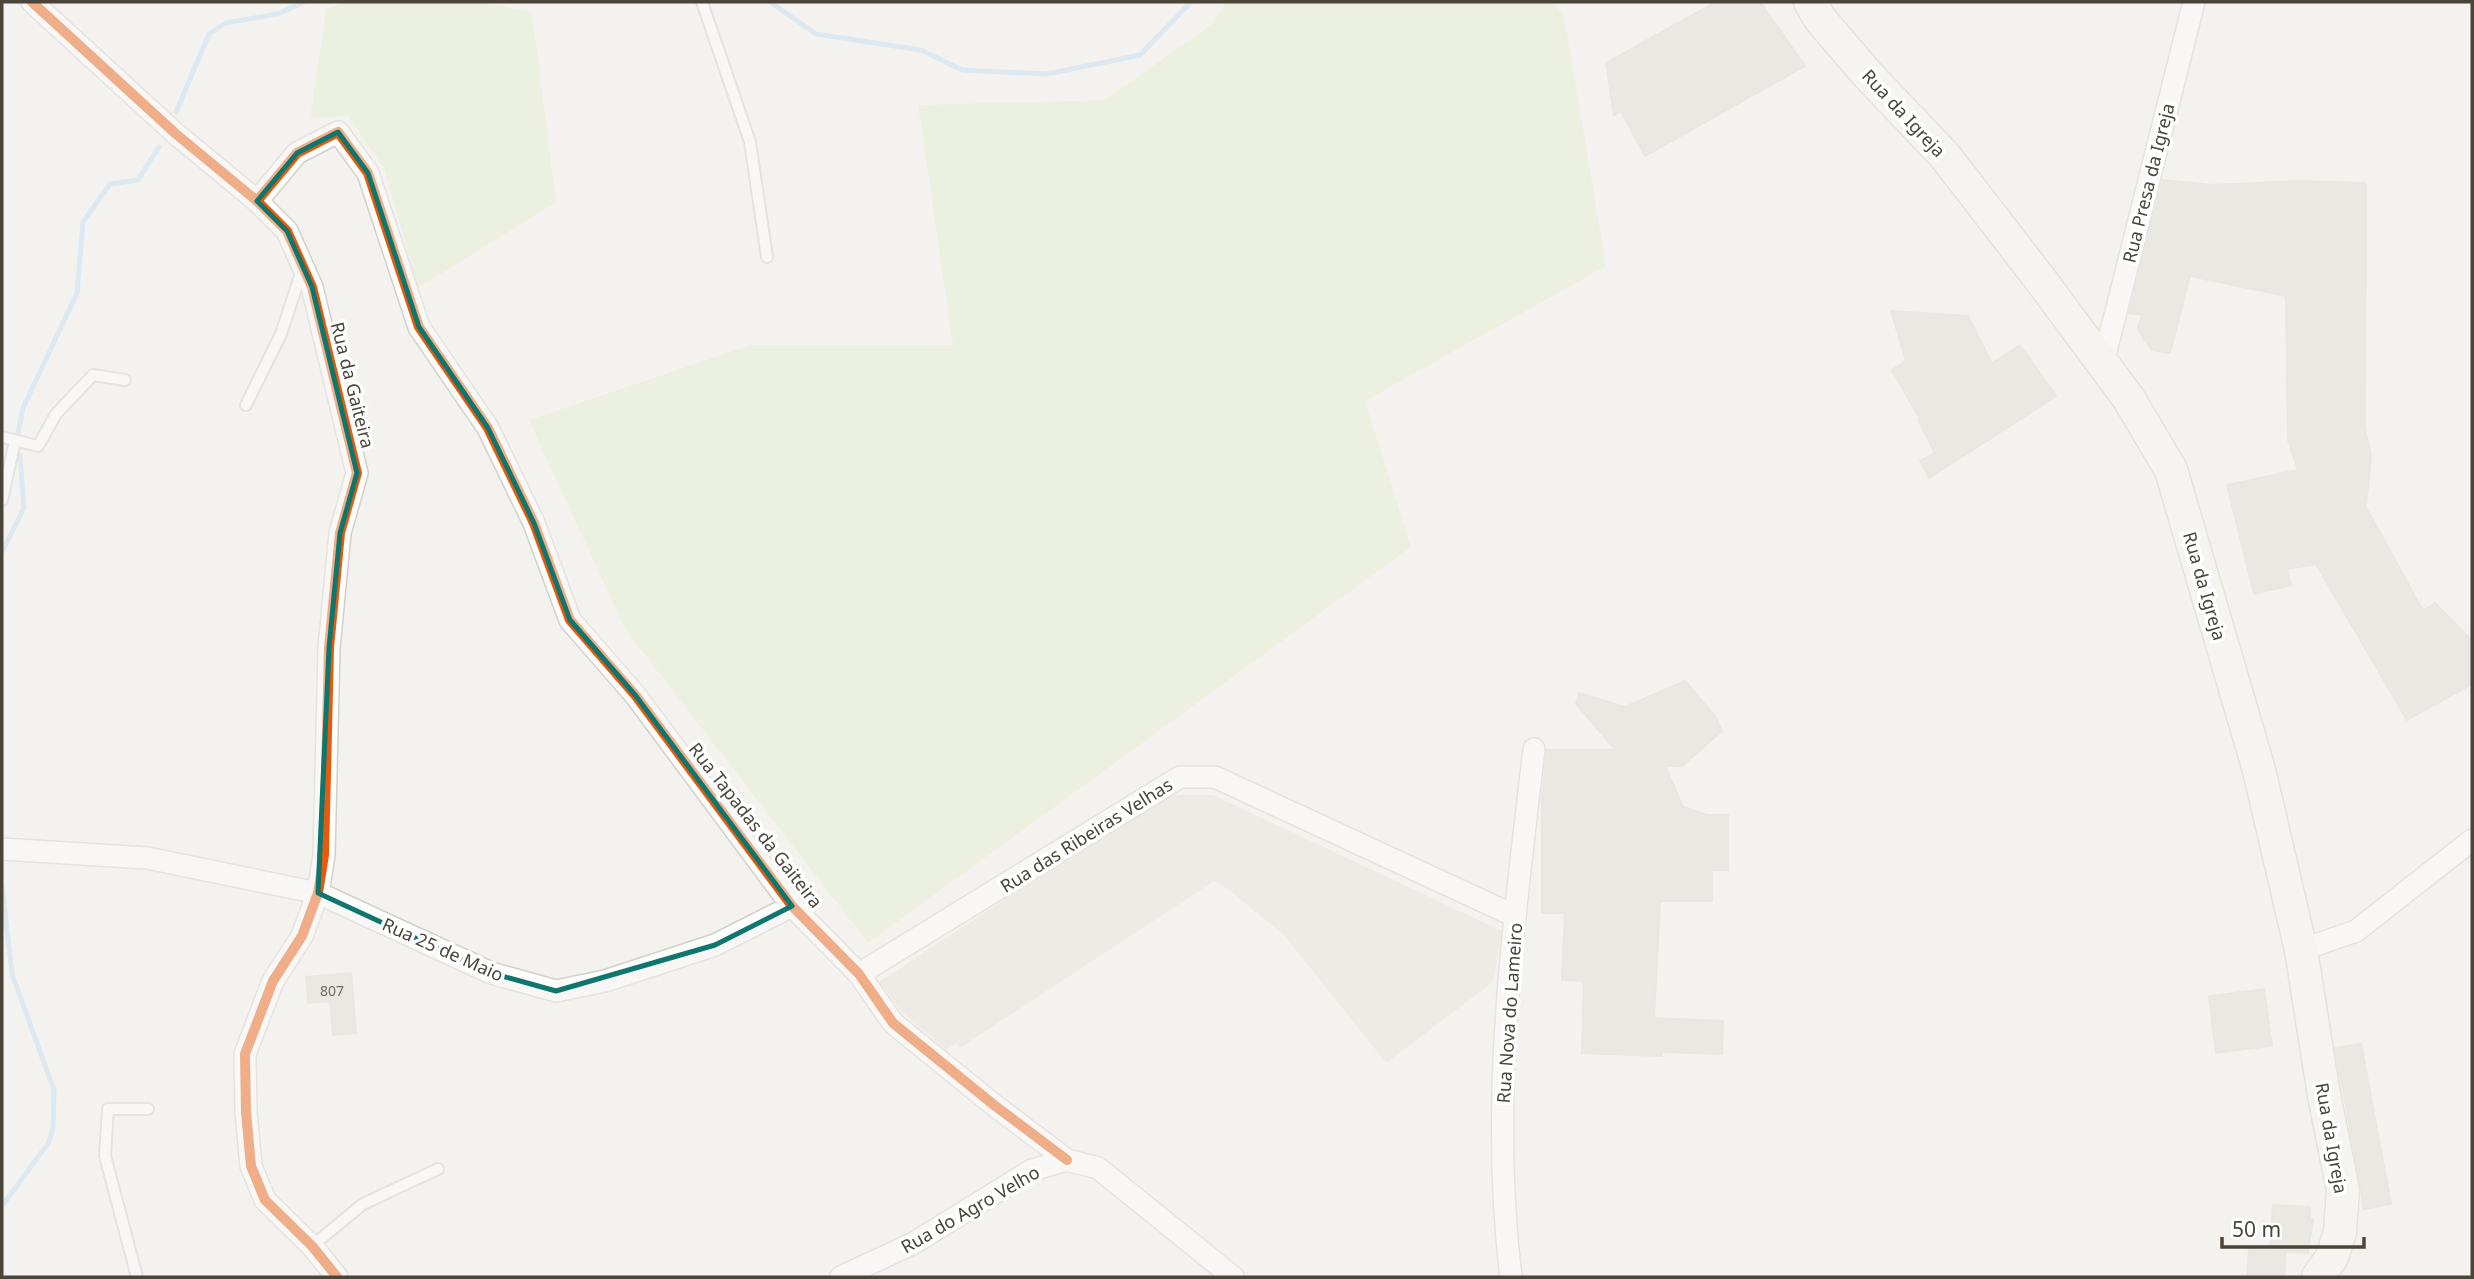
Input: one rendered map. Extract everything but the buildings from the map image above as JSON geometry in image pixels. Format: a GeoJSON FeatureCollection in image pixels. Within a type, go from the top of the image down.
{"type":"FeatureCollection","features":[{"type":"Feature","properties":{"kind":"main road","name":"Rua da Igreja"},"geometry":{"type":"LineString","coordinates":[[1810,2],[1820,19],[1868,75],[1945,156],[2129,399],[2171,470],[2259,770],[2301,950],[2324,1095],[2343,1190],[2340,1232],[2332,1257],[2318,1277]]}},
{"type":"Feature","properties":{"kind":"street","name":"Rua da Gaiteira"},"geometry":{"type":"LineString","coordinates":[[33,2],[176,134],[257,201],[288,231],[312,287],[357,473],[340,533],[331,623],[324,855],[318,893]]}},
{"type":"Feature","properties":{"kind":"street","name":"Rua Presa da Igreja"},"geometry":{"type":"LineString","coordinates":[[2103,363],[2194,2]]}},
{"type":"Feature","properties":{"kind":"street","name":"Rua Tapadas da Gaiteira"},"geometry":{"type":"LineString","coordinates":[[257,201],[297,153],[338,132],[368,173],[419,327],[488,428],[534,523],[570,620],[636,696],[792,905],[859,974],[893,1023],[1067,1160]]}},
{"type":"Feature","properties":{"kind":"street","name":"Rua Nova do Lameiro"},"geometry":{"type":"LineString","coordinates":[[1511,1277],[1504,1204],[1502,1100],[1515,916],[1534,748]]}},
{"type":"Feature","properties":{"kind":"street","name":"Rua das Ribeiras Velhas"},"geometry":{"type":"LineString","coordinates":[[859,974],[1180,777],[1215,777],[1515,916]]}},
{"type":"Feature","properties":{"kind":"street"},"geometry":{"type":"LineString","coordinates":[[2301,950],[2356,931],[2472,840]]}},
{"type":"Feature","properties":{"kind":"street","name":"Rua 25 de Maio"},"geometry":{"type":"LineString","coordinates":[[2,849],[147,858],[318,893],[491,974],[556,991],[605,981],[715,945],[792,905]]}},
{"type":"Feature","properties":{"kind":"street"},"geometry":{"type":"LineString","coordinates":[[318,893],[302,936],[273,981],[245,1054],[246,1112],[251,1166],[265,1200],[312,1246],[337,1277]]}},
{"type":"Feature","properties":{"kind":"street"},"geometry":{"type":"LineString","coordinates":[[1067,1160],[1098,1168],[1233,1277]]}},
{"type":"Feature","properties":{"kind":"street","name":"Rua do Agro Velho"},"geometry":{"type":"LineString","coordinates":[[841,1277],[914,1243],[1032,1170],[1067,1160]]}},
{"type":"Feature","properties":{"kind":"lane"},"geometry":{"type":"LineString","coordinates":[[702,2],[750,142],[767,257]]}},
{"type":"Feature","properties":{"kind":"lane"},"geometry":{"type":"LineString","coordinates":[[246,405],[281,334],[303,267]]}},
{"type":"Feature","properties":{"kind":"lane"},"geometry":{"type":"LineString","coordinates":[[2,437],[38,446],[56,414],[93,375],[125,380]]}},
{"type":"Feature","properties":{"kind":"lane"},"geometry":{"type":"LineString","coordinates":[[2,500],[15,440]]}},
{"type":"Feature","properties":{"kind":"lane"},"geometry":{"type":"LineString","coordinates":[[137,1277],[105,1156],[108,1109],[148,1109]]}},
{"type":"Feature","properties":{"kind":"lane"},"geometry":{"type":"LineString","coordinates":[[312,1246],[363,1204],[438,1169]]}},
{"type":"Feature","properties":{"kind":"highlighted area"},"geometry":{"type":"Polygon","coordinates":[[[338,132],[368,173],[419,327],[488,428],[534,523],[570,620],[636,696],[792,906],[715,945],[556,991],[491,973],[318,893],[329,648],[340,533],[357,473],[312,287],[287,231],[257,201],[297,153],[338,132]]]}},
{"type":"Feature","properties":{"kind":"shaded area"},"geometry":{"type":"Polygon","coordinates":[[[1167,795],[1213,795],[1502,931],[1493,982],[1386,1063],[1284,935],[1228,889],[1214,881],[960,1048],[956,1043],[946,1050],[902,1012],[879,982],[1167,795]]]}},
{"type":"Feature","properties":{"kind":"green space"},"geometry":{"type":"Polygon","coordinates":[[[345,2],[479,2],[532,12],[556,202],[418,288],[384,168],[348,116],[310,118],[326,9],[345,2]]]}},
{"type":"Feature","properties":{"kind":"green space"},"geometry":{"type":"Polygon","coordinates":[[[1226,2],[1552,2],[1564,16],[1606,266],[1365,401],[1411,547],[868,943],[625,629],[529,420],[751,345],[953,345],[918,105],[1105,100],[1212,24],[1226,2]]]}},
{"type":"Feature","properties":{"kind":"waterway"},"geometry":{"type":"LineString","coordinates":[[176,112],[209,34],[226,23],[278,14],[304,2]]}},
{"type":"Feature","properties":{"kind":"waterway"},"geometry":{"type":"LineString","coordinates":[[770,2],[816,34],[921,50],[962,70],[1047,74],[1140,55],[1191,2]]}},
{"type":"Feature","properties":{"kind":"waterway"},"geometry":{"type":"LineString","coordinates":[[18,433],[23,408],[77,293],[83,222],[110,184],[138,180],[159,147]]}},
{"type":"Feature","properties":{"kind":"waterway"},"geometry":{"type":"LineString","coordinates":[[2,552],[24,508],[20,456]]}},
{"type":"Feature","properties":{"kind":"waterway"},"geometry":{"type":"LineString","coordinates":[[2,886],[12,974],[54,1090],[53,1128],[49,1142],[2,1206]]}},
{"type":"Feature","properties":{"kind":"cycle path"},"geometry":{"type":"LineString","coordinates":[[32,2],[176,134],[257,201],[287,231],[312,287],[357,473],[340,533],[329,648],[324,855],[318,893],[302,936],[273,981],[245,1054],[246,1112],[251,1166],[265,1200],[312,1246],[337,1277]]}},
{"type":"Feature","properties":{"kind":"cycle path"},"geometry":{"type":"LineString","coordinates":[[257,201],[297,153],[338,132],[368,173],[419,327],[488,428],[534,523],[570,620],[636,696],[792,906],[859,974],[893,1023],[1067,1160]]}}]}
